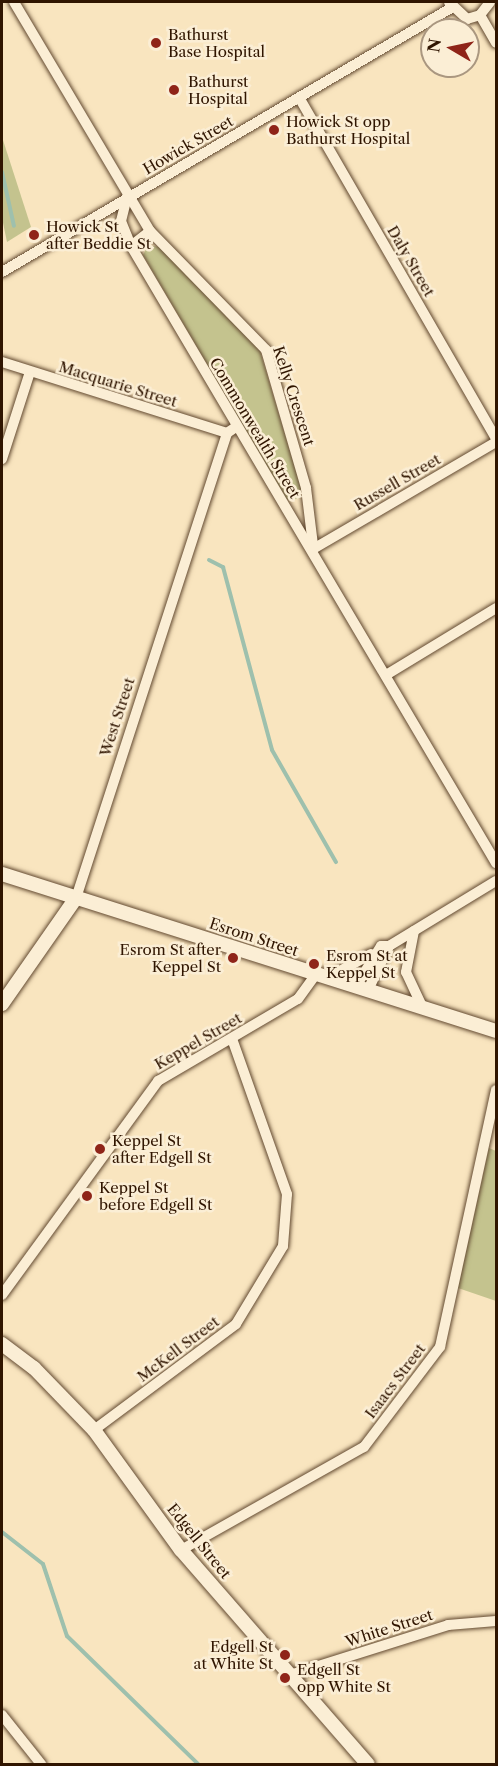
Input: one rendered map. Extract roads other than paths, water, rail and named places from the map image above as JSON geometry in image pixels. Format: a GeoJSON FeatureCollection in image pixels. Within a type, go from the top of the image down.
{"type":"FeatureCollection","features":[{"type":"Feature","properties":{"kind":"street"},"geometry":{"type":"LineString","coordinates":[[14,2],[127,197]]}},
{"type":"Feature","properties":{"kind":"street"},"geometry":{"type":"LineString","coordinates":[[450,4],[467,19],[480,15],[490,2]]}},
{"type":"Feature","properties":{"kind":"street","name":"Howick Street"},"geometry":{"type":"LineString","coordinates":[[2,272],[127,197],[300,99],[450,4]]}},
{"type":"Feature","properties":{"kind":"street"},"geometry":{"type":"LineString","coordinates":[[480,15],[496,43]]}},
{"type":"Feature","properties":{"kind":"street","name":"Daly Street"},"geometry":{"type":"LineString","coordinates":[[300,99],[496,440]]}},
{"type":"Feature","properties":{"kind":"street","name":"Kelly Crescent"},"geometry":{"type":"LineString","coordinates":[[127,197],[150,231],[266,350],[306,488],[314,549]]}},
{"type":"Feature","properties":{"kind":"street","name":"Commonwealth Street"},"geometry":{"type":"LineString","coordinates":[[127,197],[121,221],[131,246],[231,430],[314,549],[496,863]]}},
{"type":"Feature","properties":{"kind":"street"},"geometry":{"type":"LineString","coordinates":[[131,246],[150,231]]}},
{"type":"Feature","properties":{"kind":"street","name":"Macquarie Street"},"geometry":{"type":"LineString","coordinates":[[2,362],[231,430]]}},
{"type":"Feature","properties":{"kind":"street"},"geometry":{"type":"LineString","coordinates":[[2,459],[30,372]]}},
{"type":"Feature","properties":{"kind":"street","name":"West Street"},"geometry":{"type":"LineString","coordinates":[[2,1004],[76,898],[231,430]]}},
{"type":"Feature","properties":{"kind":"street","name":"Russell Street"},"geometry":{"type":"LineString","coordinates":[[314,549],[496,440]]}},
{"type":"Feature","properties":{"kind":"street"},"geometry":{"type":"LineString","coordinates":[[386,675],[496,608]]}},
{"type":"Feature","properties":{"kind":"street","name":"Esrom Street"},"geometry":{"type":"LineString","coordinates":[[2,874],[496,1031]]}},
{"type":"Feature","properties":{"kind":"street","name":"Keppel Street"},"geometry":{"type":"LineString","coordinates":[[2,1295],[152,1087],[302,996],[321,976],[389,946],[496,881]]}},
{"type":"Feature","properties":{"kind":"street"},"geometry":{"type":"LineString","coordinates":[[414,931],[406,972],[422,1007]]}},
{"type":"Feature","properties":{"kind":"street"},"geometry":{"type":"LineString","coordinates":[[362,988],[389,946]]}},
{"type":"Feature","properties":{"kind":"street"},"geometry":{"type":"LineString","coordinates":[[362,988],[371,954]]}},
{"type":"Feature","properties":{"kind":"street","name":"McKell Street"},"geometry":{"type":"LineString","coordinates":[[94,1430],[236,1324],[283,1245],[287,1194],[232,1039]]}},
{"type":"Feature","properties":{"kind":"street","name":"Isaacs Street"},"geometry":{"type":"LineString","coordinates":[[181,1550],[364,1447],[440,1347],[496,1090]]}},
{"type":"Feature","properties":{"kind":"street","name":"Edgell Street"},"geometry":{"type":"LineString","coordinates":[[2,1344],[34,1368],[94,1430],[181,1550],[293,1674],[368,1764]]}},
{"type":"Feature","properties":{"kind":"street","name":"White Street"},"geometry":{"type":"LineString","coordinates":[[293,1674],[448,1625],[496,1622]]}},
{"type":"Feature","properties":{"kind":"street"},"geometry":{"type":"LineString","coordinates":[[3,1720],[41,1764]]}},
{"type":"Feature","properties":{"kind":"waterway"},"geometry":{"type":"LineString","coordinates":[[2,172],[14,226]]}},
{"type":"Feature","properties":{"kind":"waterway"},"geometry":{"type":"LineString","coordinates":[[209,560],[223,567],[272,750],[336,862]]}},
{"type":"Feature","properties":{"kind":"waterway"},"geometry":{"type":"LineString","coordinates":[[2,1532],[43,1564],[67,1636],[198,1764]]}},
{"type":"Feature","properties":{"kind":"place","name":"Bathurst Base Hospital"},"geometry":{"type":"Point","coordinates":[156,43]}},
{"type":"Feature","properties":{"kind":"place","name":"Bathurst Hospital"},"geometry":{"type":"Point","coordinates":[174,90]}},
{"type":"Feature","properties":{"kind":"place","name":"Howick St opp Bathurst Hospital"},"geometry":{"type":"Point","coordinates":[274,130]}},
{"type":"Feature","properties":{"kind":"place","name":"Howick St after Beddie St"},"geometry":{"type":"Point","coordinates":[34,235]}},
{"type":"Feature","properties":{"kind":"place","name":"Esrom St after Keppel St"},"geometry":{"type":"Point","coordinates":[233,958]}},
{"type":"Feature","properties":{"kind":"place","name":"Esrom St at Keppel St"},"geometry":{"type":"Point","coordinates":[314,964]}},
{"type":"Feature","properties":{"kind":"place","name":"Keppel St after Edgell St"},"geometry":{"type":"Point","coordinates":[100,1149]}},
{"type":"Feature","properties":{"kind":"place","name":"Keppel St before Edgell St"},"geometry":{"type":"Point","coordinates":[87,1196]}},
{"type":"Feature","properties":{"kind":"place","name":"Edgell St at White St"},"geometry":{"type":"Point","coordinates":[285,1655]}},
{"type":"Feature","properties":{"kind":"place","name":"Edgell St opp White St"},"geometry":{"type":"Point","coordinates":[285,1678]}}]}
